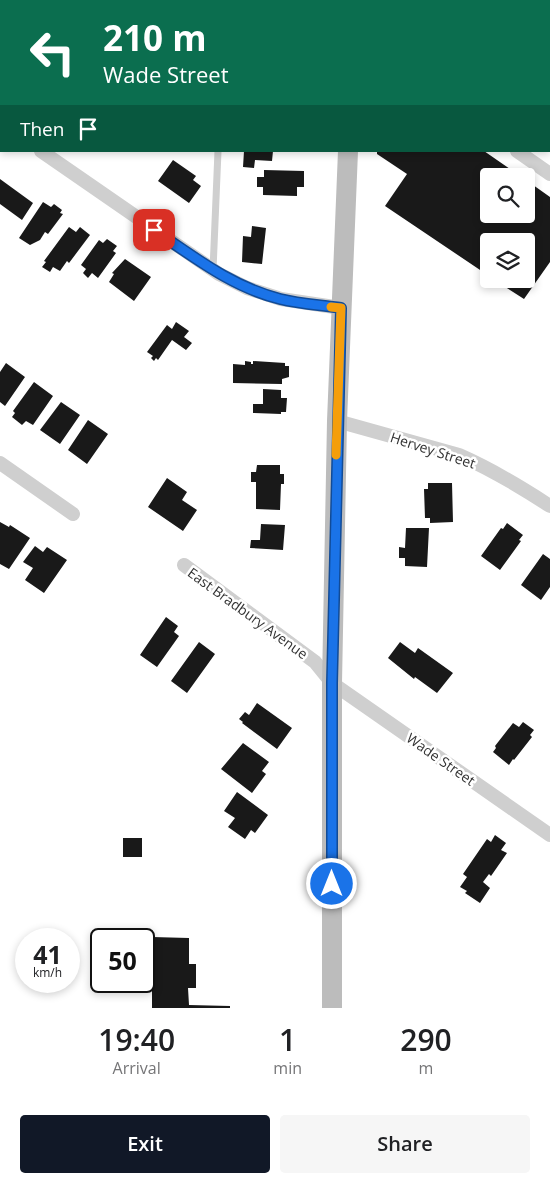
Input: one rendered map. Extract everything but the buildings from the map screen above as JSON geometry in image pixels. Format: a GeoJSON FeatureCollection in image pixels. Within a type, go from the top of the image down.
{"type":"FeatureCollection","features":[{"type":"Feature","properties":{"kind":"main road"},"geometry":{"type":"LineString","coordinates":[[332,1008],[332,683],[337,421],[348,152]]}},
{"type":"Feature","properties":{"kind":"street"},"geometry":{"type":"LineString","coordinates":[[42,152],[214,270],[247,288],[281,299],[341,308]]}},
{"type":"Feature","properties":{"kind":"street"},"geometry":{"type":"LineString","coordinates":[[518,152],[550,174]]}},
{"type":"Feature","properties":{"kind":"street","name":"Hervey Street"},"geometry":{"type":"LineString","coordinates":[[337,421],[465,458],[499,474],[550,506]]}},
{"type":"Feature","properties":{"kind":"street"},"geometry":{"type":"LineString","coordinates":[[0,463],[73,514]]}},
{"type":"Feature","properties":{"kind":"street","name":"East Bradbury Avenue"},"geometry":{"type":"LineString","coordinates":[[184,565],[315,662],[332,683]]}},
{"type":"Feature","properties":{"kind":"street","name":"Wade Street"},"geometry":{"type":"LineString","coordinates":[[332,683],[550,835]]}},
{"type":"Feature","properties":{"kind":"lane"},"geometry":{"type":"LineString","coordinates":[[214,270],[218,152]]}},
{"type":"Feature","properties":{"kind":"slow traffic"},"geometry":{"type":"LineString","coordinates":[[331,307],[341,308],[336,455]]}},
{"type":"Feature","properties":{"kind":"route"},"geometry":{"type":"LineString","coordinates":[[154,230],[219,274],[247,288],[281,299],[341,308],[332,683],[332,884]]}}]}
